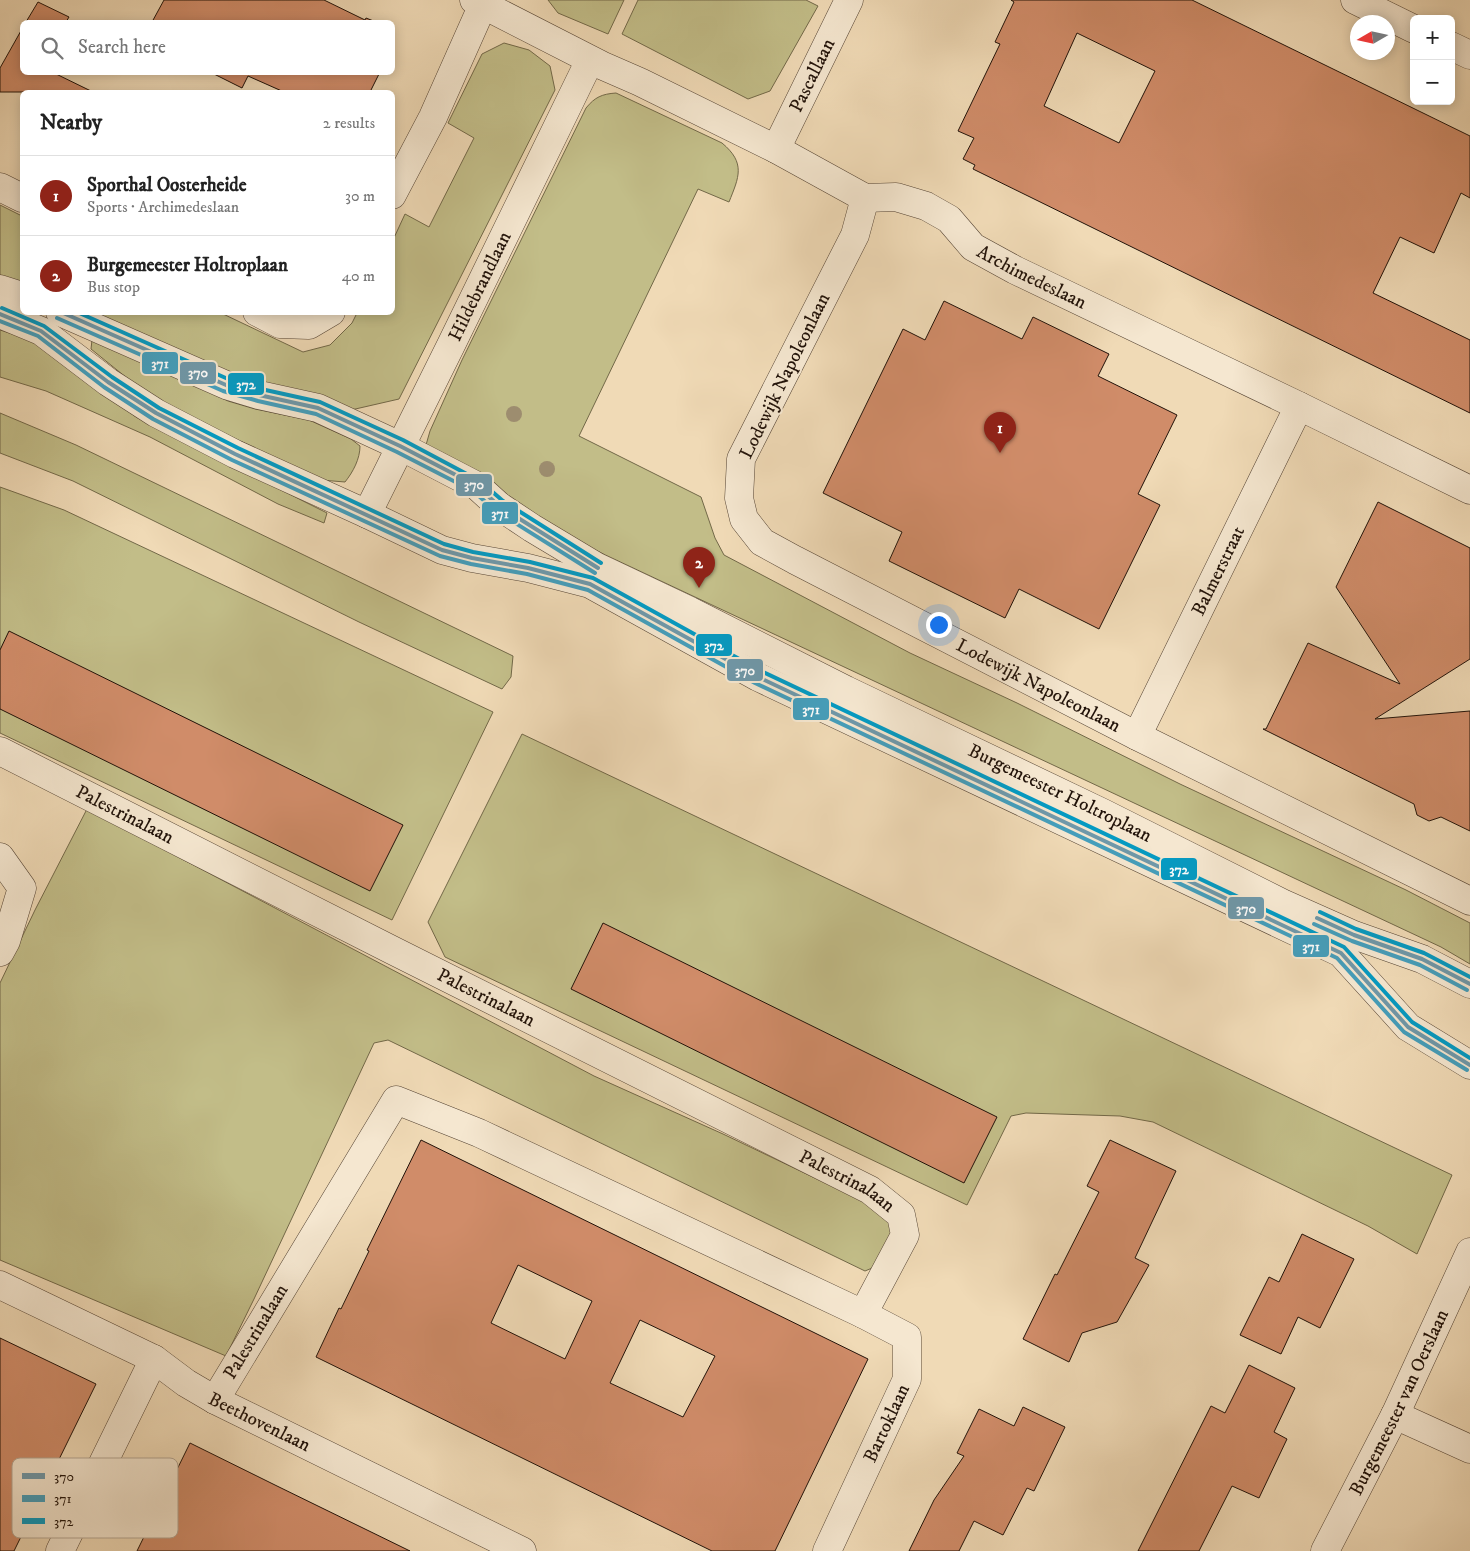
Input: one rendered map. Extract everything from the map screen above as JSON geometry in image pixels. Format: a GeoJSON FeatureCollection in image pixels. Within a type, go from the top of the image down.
{"type":"FeatureCollection","features":[{"type":"Feature","properties":{"kind":"street","name":"Pascallaan"},"geometry":{"type":"LineString","coordinates":[[776,149],[849,0]]}},
{"type":"Feature","properties":{"kind":"street"},"geometry":{"type":"LineString","coordinates":[[1354,0],[1410,27]]}},
{"type":"Feature","properties":{"kind":"street"},"geometry":{"type":"LineString","coordinates":[[395,189],[433,117],[481,1],[595,62],[776,149],[865,198]]}},
{"type":"Feature","properties":{"kind":"street"},"geometry":{"type":"LineString","coordinates":[[1455,48],[1470,55]]}},
{"type":"Feature","properties":{"kind":"street","name":"Hildebrandlaan"},"geometry":{"type":"LineString","coordinates":[[367,514],[595,62]]}},
{"type":"Feature","properties":{"kind":"street"},"geometry":{"type":"LineString","coordinates":[[0,187],[20,197]]}},
{"type":"Feature","properties":{"kind":"street","name":"Archimedeslaan"},"geometry":{"type":"LineString","coordinates":[[865,198],[896,196],[926,206],[949,219],[973,247],[1015,270],[1470,490]]}},
{"type":"Feature","properties":{"kind":"street","name":"Lodewijk Napoleonlaan"},"geometry":{"type":"LineString","coordinates":[[865,198],[856,235],[741,459],[739,498],[744,519],[762,542],[1137,736],[1470,901]]}},
{"type":"Feature","properties":{"kind":"street"},"geometry":{"type":"LineString","coordinates":[[0,289],[20,295]]}},
{"type":"Feature","properties":{"kind":"street","name":"Burgemeester Holtroplaan"},"geometry":{"type":"LineString","coordinates":[[0,314],[41,331],[108,382],[156,413],[235,454],[442,550],[472,558],[528,568],[590,584],[758,677],[1341,953],[1408,1027],[1470,1065]]}},
{"type":"Feature","properties":{"kind":"street","name":"Burgemeester Holtroplaan"},"geometry":{"type":"LineString","coordinates":[[67,315],[226,385],[259,395],[318,408],[400,446],[477,486],[499,506],[597,567],[1103,813],[1282,903],[1354,934],[1422,959],[1470,984]]}},
{"type":"Feature","properties":{"kind":"street"},"geometry":{"type":"LineString","coordinates":[[269,318],[309,325],[326,315]]}},
{"type":"Feature","properties":{"kind":"street","name":"Balmerstraat"},"geometry":{"type":"LineString","coordinates":[[1137,736],[1299,406]]}},
{"type":"Feature","properties":{"kind":"street","name":"Palestrinalaan"},"geometry":{"type":"LineString","coordinates":[[0,751],[870,1190],[902,1215],[905,1235],[863,1314],[479,1133],[396,1100],[215,1400]]}},
{"type":"Feature","properties":{"kind":"street"},"geometry":{"type":"LineString","coordinates":[[0,857],[22,888],[6,941],[0,952]]}},
{"type":"Feature","properties":{"kind":"street","name":"Burgemeester van Oerslaan"},"geometry":{"type":"LineString","coordinates":[[1325,1551],[1395,1415],[1470,1252]]}},
{"type":"Feature","properties":{"kind":"street","name":"Beethovenlaan"},"geometry":{"type":"LineString","coordinates":[[0,1285],[154,1359],[186,1383],[215,1400],[522,1551]]}},
{"type":"Feature","properties":{"kind":"street","name":"Bartoklaan"},"geometry":{"type":"LineString","coordinates":[[826,1551],[907,1379],[907,1337],[863,1314]]}},
{"type":"Feature","properties":{"kind":"street"},"geometry":{"type":"LineString","coordinates":[[106,1458],[154,1359]]}},
{"type":"Feature","properties":{"kind":"street"},"geometry":{"type":"LineString","coordinates":[[1395,1415],[1470,1449]]}},
{"type":"Feature","properties":{"kind":"street"},"geometry":{"type":"LineString","coordinates":[[60,1551],[66,1538]]}},
{"type":"Feature","properties":{"kind":"shaded area"},"geometry":{"type":"Polygon","coordinates":[[[548,0],[624,0],[608,34],[558,13],[548,0]]]}},
{"type":"Feature","properties":{"kind":"shaded area"},"geometry":{"type":"Polygon","coordinates":[[[638,0],[806,0],[818,6],[770,91],[748,99],[622,34],[638,0]]]}},
{"type":"Feature","properties":{"kind":"shaded area"},"geometry":{"type":"Polygon","coordinates":[[[504,43],[529,50],[550,66],[555,90],[399,399],[351,410],[216,368],[98,315],[225,315],[303,352],[330,345],[352,323],[356,315],[395,315],[395,236],[405,214],[429,227],[474,138],[448,123],[482,54],[504,43]]]}},
{"type":"Feature","properties":{"kind":"shaded area"},"geometry":{"type":"Polygon","coordinates":[[[616,93],[722,143],[735,157],[738,178],[729,202],[698,189],[579,436],[701,497],[715,538],[724,555],[910,653],[1017,703],[1180,784],[1406,890],[1470,923],[1470,964],[1441,947],[582,544],[426,445],[430,431],[462,360],[586,108],[599,97],[616,93]]]}},
{"type":"Feature","properties":{"kind":"shaded area"},"geometry":{"type":"Polygon","coordinates":[[[0,205],[20,215],[20,283],[0,276],[0,205]]]}},
{"type":"Feature","properties":{"kind":"shaded area"},"geometry":{"type":"Polygon","coordinates":[[[0,330],[35,341],[136,417],[327,513],[324,523],[278,504],[150,437],[46,391],[0,377],[0,330]]]}},
{"type":"Feature","properties":{"kind":"shaded area"},"geometry":{"type":"Polygon","coordinates":[[[101,339],[228,401],[255,409],[309,420],[351,439],[360,446],[359,456],[353,470],[345,482],[321,480],[153,399],[91,349],[92,340],[101,339]]]}},
{"type":"Feature","properties":{"kind":"shaded area"},"geometry":{"type":"Polygon","coordinates":[[[0,413],[76,445],[513,656],[511,677],[502,689],[359,622],[73,481],[0,453],[0,413]]]}},
{"type":"Feature","properties":{"kind":"shaded area"},"geometry":{"type":"Polygon","coordinates":[[[0,487],[64,510],[493,712],[392,920],[0,733],[0,487]]]}},
{"type":"Feature","properties":{"kind":"shaded area"},"geometry":{"type":"Polygon","coordinates":[[[522,734],[1452,1175],[1417,1254],[1368,1226],[1153,1122],[1120,1116],[1026,1113],[1011,1116],[967,1205],[445,957],[428,922],[522,734]]]}},
{"type":"Feature","properties":{"kind":"shaded area"},"geometry":{"type":"Polygon","coordinates":[[[87,809],[594,1076],[723,1134],[888,1213],[896,1225],[877,1266],[865,1271],[388,1040],[374,1043],[226,1356],[0,1260],[0,983],[87,809]]]}},
{"type":"Feature","properties":{"kind":"building"},"geometry":{"type":"Polygon","coordinates":[[[164,0],[324,0],[365,20],[153,20],[164,0]]]}},
{"type":"Feature","properties":{"kind":"building"},"geometry":{"type":"Polygon","coordinates":[[[1011,0],[1192,0],[1470,136],[1470,198],[1461,193],[1434,253],[1400,237],[1373,293],[1470,340],[1470,413],[973,169],[975,165],[963,159],[974,138],[958,131],[1000,44],[995,42],[1014,2],[1011,0]],[[1077,33],[1044,106],[1119,143],[1155,71],[1077,33]]]}},
{"type":"Feature","properties":{"kind":"building"},"geometry":{"type":"Polygon","coordinates":[[[38,2],[69,17],[67,20],[27,20],[38,2]]]}},
{"type":"Feature","properties":{"kind":"building"},"geometry":{"type":"Polygon","coordinates":[[[20,33],[20,75],[58,75],[89,90],[20,90],[20,92],[0,92],[0,68],[20,33]]]}},
{"type":"Feature","properties":{"kind":"building"},"geometry":{"type":"Polygon","coordinates":[[[216,75],[378,75],[371,90],[280,90],[248,76],[242,88],[216,75]]]}},
{"type":"Feature","properties":{"kind":"building"},"geometry":{"type":"Polygon","coordinates":[[[944,301],[1022,339],[1033,317],[1109,354],[1098,376],[1177,415],[1138,494],[1160,505],[1099,629],[1019,589],[1005,618],[889,561],[902,532],[823,493],[903,329],[925,340],[944,301]]]}},
{"type":"Feature","properties":{"kind":"building"},"geometry":{"type":"Polygon","coordinates":[[[1378,502],[1470,548],[1470,659],[1375,719],[1470,711],[1470,831],[1441,817],[1429,821],[1417,815],[1414,804],[1263,729],[1266,729],[1308,643],[1400,684],[1336,587],[1378,502]]]}},
{"type":"Feature","properties":{"kind":"building"},"geometry":{"type":"Polygon","coordinates":[[[9,631],[403,825],[370,891],[0,709],[0,650],[9,631]]]}},
{"type":"Feature","properties":{"kind":"building"},"geometry":{"type":"Polygon","coordinates":[[[603,923],[997,1117],[964,1183],[571,989],[603,923]]]}},
{"type":"Feature","properties":{"kind":"building"},"geometry":{"type":"Polygon","coordinates":[[[421,1140],[868,1359],[775,1551],[712,1551],[316,1357],[369,1251],[367,1250],[421,1140]],[[518,1265],[491,1323],[565,1359],[592,1301],[518,1265]],[[640,1320],[610,1383],[683,1417],[715,1356],[640,1320]]]}},
{"type":"Feature","properties":{"kind":"building"},"geometry":{"type":"Polygon","coordinates":[[[1110,1140],[1176,1171],[1135,1258],[1149,1265],[1117,1322],[1082,1333],[1069,1362],[1023,1339],[1099,1192],[1087,1186],[1110,1140]]]}},
{"type":"Feature","properties":{"kind":"building"},"geometry":{"type":"Polygon","coordinates":[[[1302,1234],[1354,1259],[1320,1328],[1298,1317],[1281,1354],[1240,1335],[1269,1277],[1279,1282],[1302,1234]]]}},
{"type":"Feature","properties":{"kind":"building"},"geometry":{"type":"Polygon","coordinates":[[[0,1338],[96,1384],[60,1458],[12,1458],[12,1538],[20,1538],[14,1551],[0,1551],[0,1338]]]}},
{"type":"Feature","properties":{"kind":"building"},"geometry":{"type":"Polygon","coordinates":[[[1249,1365],[1295,1388],[1274,1432],[1287,1439],[1259,1498],[1232,1486],[1199,1551],[1138,1551],[1211,1406],[1225,1413],[1249,1365]]]}},
{"type":"Feature","properties":{"kind":"building"},"geometry":{"type":"Polygon","coordinates":[[[1023,1407],[1065,1427],[1034,1491],[1027,1488],[1003,1535],[974,1521],[959,1551],[909,1551],[934,1500],[964,1456],[957,1453],[979,1409],[1014,1426],[1023,1407]]]}},
{"type":"Feature","properties":{"kind":"building"},"geometry":{"type":"Polygon","coordinates":[[[190,1443],[410,1551],[137,1551],[143,1538],[178,1538],[178,1467],[190,1443]]]}},
{"type":"Feature","properties":{"kind":"transit line","name":"372"},"geometry":{"type":"LineString","coordinates":[[2,308],[44,326],[112,377],[159,408],[238,448],[444,544],[473,552],[530,562],[593,578],[761,671],[1344,947],[1412,1022],[1470,1058]]}},
{"type":"Feature","properties":{"kind":"transit line","name":"370"},"geometry":{"type":"LineString","coordinates":[[0,314],[41,331],[108,382],[156,413],[235,454],[442,550],[472,558],[528,568],[590,584],[758,677],[1341,953],[1408,1027],[1470,1065]]}},
{"type":"Feature","properties":{"kind":"transit line","name":"370"},"geometry":{"type":"LineString","coordinates":[[68,315],[226,385],[259,395],[318,408],[400,446],[477,486],[499,506],[598,568]]}},
{"type":"Feature","properties":{"kind":"transit line","name":"372"},"geometry":{"type":"LineString","coordinates":[[84,315],[228,379],[261,389],[320,402],[403,440],[480,481],[503,501],[601,563]]}},
{"type":"Feature","properties":{"kind":"transit line","name":"371"},"geometry":{"type":"LineString","coordinates":[[57,318],[223,391],[316,414],[397,452],[473,491],[496,511],[595,573]]}},
{"type":"Feature","properties":{"kind":"transit line","name":"371"},"geometry":{"type":"LineString","coordinates":[[0,321],[38,336],[104,387],[153,419],[232,460],[440,556],[471,564],[527,574],[588,590],[755,683],[1337,958],[1404,1032],[1467,1070]]}},
{"type":"Feature","properties":{"kind":"transit line","name":"372"},"geometry":{"type":"LineString","coordinates":[[1320,912],[1356,929],[1424,953],[1470,977]]}},
{"type":"Feature","properties":{"kind":"transit line","name":"370"},"geometry":{"type":"LineString","coordinates":[[1317,918],[1354,935],[1422,959],[1470,984]]}},
{"type":"Feature","properties":{"kind":"transit line","name":"371"},"geometry":{"type":"LineString","coordinates":[[1314,924],[1352,941],[1420,965],[1467,990]]}},
{"type":"Feature","properties":{"kind":"place","name":"Sporthal Oosterheide"},"geometry":{"type":"Point","coordinates":[1000,453]}},
{"type":"Feature","properties":{"kind":"place","name":"Burgemeester Holtroplaan"},"geometry":{"type":"Point","coordinates":[699,588]}}]}
